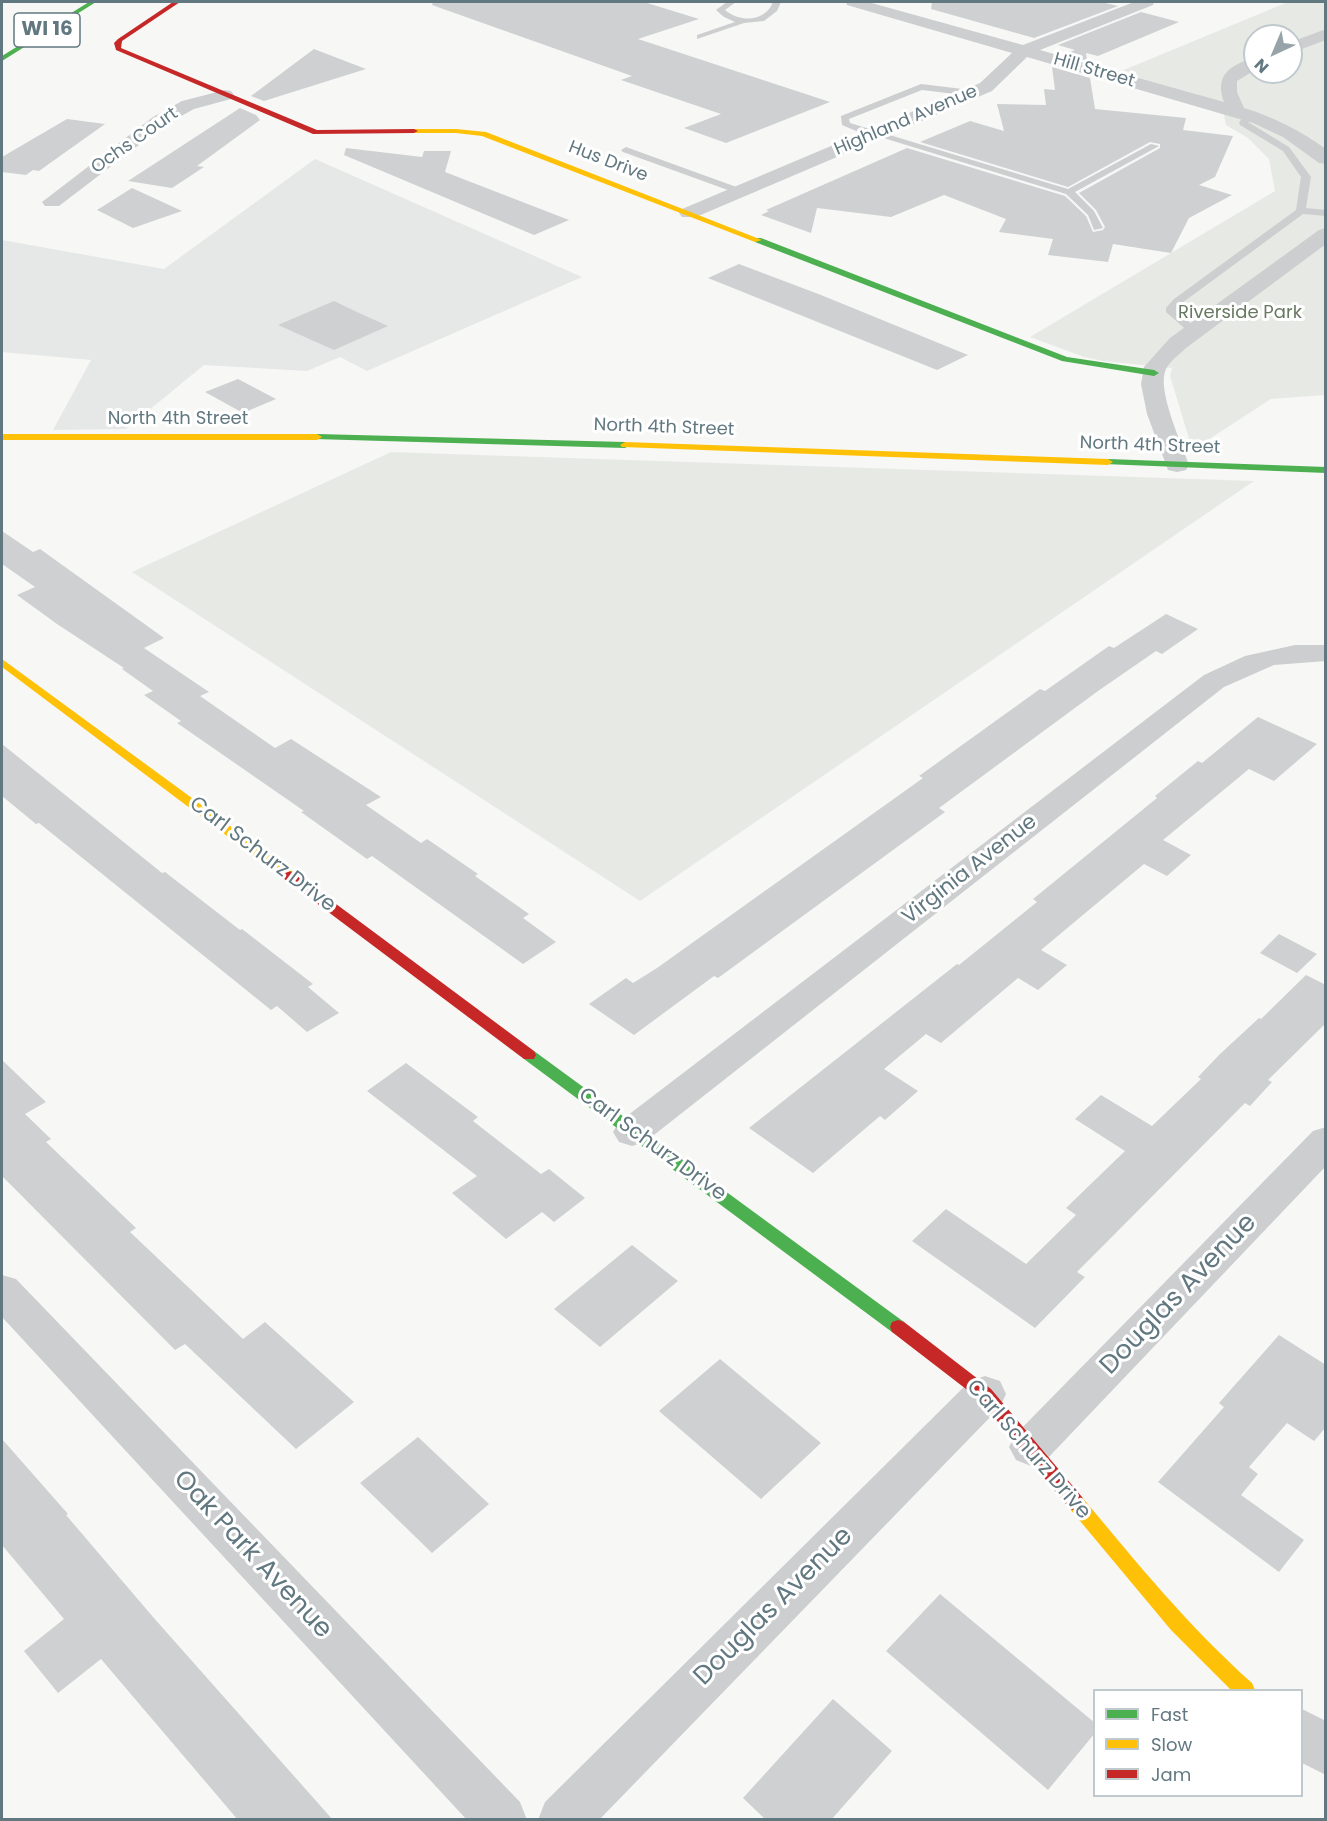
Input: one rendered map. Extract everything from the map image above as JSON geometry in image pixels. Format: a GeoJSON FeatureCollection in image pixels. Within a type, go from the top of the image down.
{"type":"FeatureCollection","features":[{"type":"Feature","properties":{"kind":"main road","name":"WI 16"},"geometry":{"type":"LineString","coordinates":[[2,59],[93,2]]}},
{"type":"Feature","properties":{"kind":"main road","name":"Hus Drive"},"geometry":{"type":"LineString","coordinates":[[177,2],[120,40],[117,43],[118,49],[316,132],[456,131],[483,134],[1065,359],[1154,373]]}},
{"type":"Feature","properties":{"kind":"main road","name":"North 4th Street"},"geometry":{"type":"LineString","coordinates":[[2,437],[327,437],[624,445],[1326,470]]}},
{"type":"Feature","properties":{"kind":"main road","name":"Carl Schurz Drive"},"geometry":{"type":"LineString","coordinates":[[2,662],[632,1132],[945,1360],[985,1394],[1176,1624],[1209,1659],[1244,1689]]}},
{"type":"Feature","properties":{"kind":"street","name":"Hill Street"},"geometry":{"type":"LineString","coordinates":[[853,2],[1242,113],[1293,134],[1326,159]]}},
{"type":"Feature","properties":{"kind":"street","name":"Highland Avenue"},"geometry":{"type":"LineString","coordinates":[[689,213],[971,93],[992,83],[1024,51],[1147,2]]}},
{"type":"Feature","properties":{"kind":"street"},"geometry":{"type":"LineString","coordinates":[[1303,43],[1326,33]]}},
{"type":"Feature","properties":{"kind":"street"},"geometry":{"type":"LineString","coordinates":[[1242,113],[1226,89],[1226,84],[1229,78],[1243,70]]}},
{"type":"Feature","properties":{"kind":"street","name":"Ochs Court"},"geometry":{"type":"LineString","coordinates":[[52,202],[159,121],[188,105],[225,95]]}},
{"type":"Feature","properties":{"kind":"street"},"geometry":{"type":"LineString","coordinates":[[1177,465],[1159,414],[1152,384],[1154,373],[1164,356],[1194,331],[1326,234]]}},
{"type":"Feature","properties":{"kind":"street","name":"Virginia Avenue"},"geometry":{"type":"LineString","coordinates":[[632,1132],[1214,681],[1251,662],[1271,655],[1326,653]]}},
{"type":"Feature","properties":{"kind":"street","name":"Douglas Avenue"},"geometry":{"type":"LineString","coordinates":[[1030,1447],[1326,1141]]}},
{"type":"Feature","properties":{"kind":"street","name":"Oak Park Avenue"},"geometry":{"type":"LineString","coordinates":[[2,1291],[502,1820]]}},
{"type":"Feature","properties":{"kind":"street","name":"Douglas Avenue"},"geometry":{"type":"LineString","coordinates":[[563,1820],[985,1394]]}},
{"type":"Feature","properties":{"kind":"street"},"geometry":{"type":"LineString","coordinates":[[1303,1734],[1326,1751]]}},
{"type":"Feature","properties":{"kind":"lane"},"geometry":{"type":"LineString","coordinates":[[732,2],[720,10],[727,17],[741,22]]}},
{"type":"Feature","properties":{"kind":"lane"},"geometry":{"type":"LineString","coordinates":[[700,37],[741,22],[770,15],[775,10],[777,2]]}},
{"type":"Feature","properties":{"kind":"lane"},"geometry":{"type":"LineString","coordinates":[[971,93],[921,87],[844,118],[846,125],[1070,192],[1083,204],[1097,223],[1098,228]]}},
{"type":"Feature","properties":{"kind":"lane"},"geometry":{"type":"LineString","coordinates":[[1242,113],[1243,123],[1286,149],[1306,177],[1301,211]]}},
{"type":"Feature","properties":{"kind":"lane"},"geometry":{"type":"LineString","coordinates":[[1070,192],[1154,146]]}},
{"type":"Feature","properties":{"kind":"lane"},"geometry":{"type":"LineString","coordinates":[[626,150],[739,192]]}},
{"type":"Feature","properties":{"kind":"lane"},"geometry":{"type":"LineString","coordinates":[[1194,331],[1170,310],[1178,301],[1301,211],[1326,213]]}},
{"type":"Feature","properties":{"kind":"shaded area"},"geometry":{"type":"Polygon","coordinates":[[[315,159],[582,277],[367,371],[340,357],[307,371],[204,365],[126,429],[53,430],[91,360],[2,352],[2,240],[164,269],[315,159]]]}},
{"type":"Feature","properties":{"kind":"green space","name":"Riverside Park"},"geometry":{"type":"Polygon","coordinates":[[[1288,2],[1325,2],[1325,395],[1271,399],[1194,449],[1170,376],[1172,368],[1084,357],[1030,337],[1275,191],[1269,159],[1248,138],[1226,125],[1223,110],[1199,95],[1119,72],[1288,2]]]}},
{"type":"Feature","properties":{"kind":"green space"},"geometry":{"type":"Polygon","coordinates":[[[391,452],[1254,481],[640,901],[132,572],[391,452]]]}},
{"type":"Feature","properties":{"kind":"building"},"geometry":{"type":"Polygon","coordinates":[[[433,2],[644,2],[699,19],[638,39],[830,102],[726,143],[684,128],[721,114],[621,80],[632,76],[432,5],[433,2]]]}},
{"type":"Feature","properties":{"kind":"building"},"geometry":{"type":"Polygon","coordinates":[[[932,2],[1101,2],[1118,6],[1034,38],[931,9],[932,2]]]}},
{"type":"Feature","properties":{"kind":"building"},"geometry":{"type":"Polygon","coordinates":[[[1141,12],[1179,22],[1098,56],[1086,53],[1087,61],[1064,54],[1075,50],[1058,45],[1141,12]]]}},
{"type":"Feature","properties":{"kind":"building"},"geometry":{"type":"Polygon","coordinates":[[[314,49],[366,69],[264,101],[251,96],[314,49]]]}},
{"type":"Feature","properties":{"kind":"building"},"geometry":{"type":"Polygon","coordinates":[[[1052,67],[1090,78],[1095,109],[1186,118],[1183,130],[1233,136],[1215,177],[1199,185],[1232,195],[1189,218],[1171,253],[1113,244],[1108,262],[1048,255],[1053,239],[999,232],[1006,219],[944,195],[891,217],[817,208],[811,233],[761,215],[769,211],[766,210],[907,148],[1065,196],[1086,216],[1093,232],[1103,230],[1105,227],[1096,210],[1079,193],[1160,148],[1160,144],[1150,142],[1068,187],[920,142],[970,121],[1004,131],[997,104],[1046,105],[1044,89],[1055,90],[1052,67]]]}},
{"type":"Feature","properties":{"kind":"building"},"geometry":{"type":"Polygon","coordinates":[[[240,108],[256,115],[260,120],[197,166],[204,167],[172,188],[128,181],[240,108]]]}},
{"type":"Feature","properties":{"kind":"building"},"geometry":{"type":"Polygon","coordinates":[[[67,119],[105,124],[39,171],[33,170],[26,175],[2,172],[2,157],[67,119]]]}},
{"type":"Feature","properties":{"kind":"building"},"geometry":{"type":"Polygon","coordinates":[[[346,148],[422,157],[424,151],[451,151],[445,172],[569,220],[534,235],[344,155],[346,148]]]}},
{"type":"Feature","properties":{"kind":"building"},"geometry":{"type":"Polygon","coordinates":[[[132,188],[182,211],[133,228],[97,210],[132,188]]]}},
{"type":"Feature","properties":{"kind":"building"},"geometry":{"type":"Polygon","coordinates":[[[739,264],[968,355],[937,370],[708,278],[739,264]]]}},
{"type":"Feature","properties":{"kind":"building"},"geometry":{"type":"Polygon","coordinates":[[[334,301],[388,326],[334,350],[278,325],[334,301]]]}},
{"type":"Feature","properties":{"kind":"building"},"geometry":{"type":"Polygon","coordinates":[[[238,379],[276,399],[243,413],[205,392],[238,379]]]}},
{"type":"Feature","properties":{"kind":"building"},"geometry":{"type":"Polygon","coordinates":[[[2,531],[33,552],[40,549],[164,638],[144,648],[209,692],[200,696],[275,748],[291,739],[381,797],[366,805],[421,843],[427,839],[478,874],[475,876],[529,914],[523,918],[556,942],[523,964],[372,856],[367,859],[301,812],[304,811],[177,723],[181,721],[144,695],[153,691],[122,669],[124,668],[17,595],[35,587],[2,564],[2,531]]]}},
{"type":"Feature","properties":{"kind":"building"},"geometry":{"type":"Polygon","coordinates":[[[1166,614],[1198,629],[1162,654],[1156,651],[1098,691],[939,808],[945,812],[718,978],[714,976],[634,1035],[589,1004],[626,978],[633,983],[657,968],[923,778],[919,776],[1040,689],[1045,691],[1109,646],[1114,648],[1166,614]]]}},
{"type":"Feature","properties":{"kind":"building"},"geometry":{"type":"Polygon","coordinates":[[[1258,717],[1317,744],[1274,781],[1249,769],[1163,840],[1191,855],[1167,876],[1144,864],[1041,950],[1067,965],[1038,990],[1018,978],[941,1043],[926,1034],[884,1069],[918,1091],[885,1120],[880,1116],[813,1173],[749,1128],[957,964],[959,965],[1037,902],[1033,899],[1157,798],[1155,796],[1198,761],[1202,763],[1258,717]]]}},
{"type":"Feature","properties":{"kind":"building"},"geometry":{"type":"Polygon","coordinates":[[[2,744],[162,873],[165,872],[313,984],[308,987],[339,1013],[307,1032],[277,1006],[271,1010],[39,823],[36,824],[2,796],[2,744]]]}},
{"type":"Feature","properties":{"kind":"building"},"geometry":{"type":"Polygon","coordinates":[[[1279,934],[1317,954],[1297,973],[1260,953],[1279,934]]]}},
{"type":"Feature","properties":{"kind":"building"},"geometry":{"type":"Polygon","coordinates":[[[1306,975],[1326,985],[1326,1023],[1268,1080],[1272,1082],[1250,1106],[1245,1103],[1077,1272],[1085,1277],[1035,1328],[912,1241],[946,1209],[1026,1264],[1076,1215],[1066,1208],[1125,1151],[1075,1119],[1101,1095],[1152,1126],[1201,1079],[1198,1077],[1220,1054],[1259,1018],[1261,1019],[1306,975]]]}},
{"type":"Feature","properties":{"kind":"building"},"geometry":{"type":"Polygon","coordinates":[[[2,1060],[46,1102],[25,1114],[51,1139],[46,1142],[136,1228],[130,1232],[243,1339],[265,1322],[354,1402],[296,1449],[185,1344],[175,1350],[2,1176],[2,1060]]]}},
{"type":"Feature","properties":{"kind":"building"},"geometry":{"type":"Polygon","coordinates":[[[406,1063],[478,1117],[473,1121],[541,1174],[549,1169],[585,1198],[554,1222],[542,1212],[506,1239],[452,1193],[477,1176],[367,1091],[406,1063]]]}},
{"type":"Feature","properties":{"kind":"building"},"geometry":{"type":"Polygon","coordinates":[[[632,1245],[678,1281],[600,1347],[554,1309],[632,1245]]]}},
{"type":"Feature","properties":{"kind":"building"},"geometry":{"type":"Polygon","coordinates":[[[1279,1335],[1326,1365],[1326,1427],[1314,1441],[1287,1423],[1249,1467],[1258,1474],[1241,1495],[1304,1540],[1279,1572],[1158,1482],[1224,1407],[1219,1403],[1279,1335]]]}},
{"type":"Feature","properties":{"kind":"building"},"geometry":{"type":"Polygon","coordinates":[[[720,1359],[821,1443],[761,1499],[659,1411],[720,1359]]]}},
{"type":"Feature","properties":{"kind":"building"},"geometry":{"type":"Polygon","coordinates":[[[418,1437],[489,1504],[432,1553],[360,1483],[418,1437]]]}},
{"type":"Feature","properties":{"kind":"building"},"geometry":{"type":"Polygon","coordinates":[[[2,1439],[68,1514],[66,1515],[153,1617],[333,1820],[238,1820],[101,1659],[58,1693],[24,1651],[64,1619],[2,1545],[2,1439]]]}},
{"type":"Feature","properties":{"kind":"building"},"geometry":{"type":"Polygon","coordinates":[[[940,1594],[1093,1721],[1093,1735],[1048,1790],[886,1651],[940,1594]]]}},
{"type":"Feature","properties":{"kind":"building"},"geometry":{"type":"Polygon","coordinates":[[[833,1699],[892,1751],[831,1820],[766,1820],[743,1798],[833,1699]]]}},
{"type":"Feature","properties":{"kind":"traffic: fast"},"geometry":{"type":"LineString","coordinates":[[2,59],[93,2]]}},
{"type":"Feature","properties":{"kind":"traffic: fast"},"geometry":{"type":"LineString","coordinates":[[758,240],[1065,359],[1154,373]]}},
{"type":"Feature","properties":{"kind":"traffic: fast"},"geometry":{"type":"LineString","coordinates":[[317,437],[625,445]]}},
{"type":"Feature","properties":{"kind":"traffic: fast"},"geometry":{"type":"LineString","coordinates":[[1108,462],[1326,470]]}},
{"type":"Feature","properties":{"kind":"traffic: fast"},"geometry":{"type":"LineString","coordinates":[[529,1055],[898,1327]]}},
{"type":"Feature","properties":{"kind":"traffic: slow"},"geometry":{"type":"LineString","coordinates":[[414,131],[456,131],[483,134],[758,240]]}},
{"type":"Feature","properties":{"kind":"traffic: slow"},"geometry":{"type":"LineString","coordinates":[[2,437],[317,437]]}},
{"type":"Feature","properties":{"kind":"traffic: slow"},"geometry":{"type":"LineString","coordinates":[[625,445],[1108,462]]}},
{"type":"Feature","properties":{"kind":"traffic: slow"},"geometry":{"type":"LineString","coordinates":[[2,662],[288,875]]}},
{"type":"Feature","properties":{"kind":"traffic: slow"},"geometry":{"type":"LineString","coordinates":[[1076,1503],[1178,1624],[1244,1689]]}},
{"type":"Feature","properties":{"kind":"traffic: jam"},"geometry":{"type":"LineString","coordinates":[[177,2],[120,40],[117,43],[118,49],[316,132],[414,131]]}},
{"type":"Feature","properties":{"kind":"traffic: jam"},"geometry":{"type":"LineString","coordinates":[[288,875],[529,1055]]}},
{"type":"Feature","properties":{"kind":"traffic: jam"},"geometry":{"type":"LineString","coordinates":[[898,1327],[985,1394],[1076,1503]]}}]}
